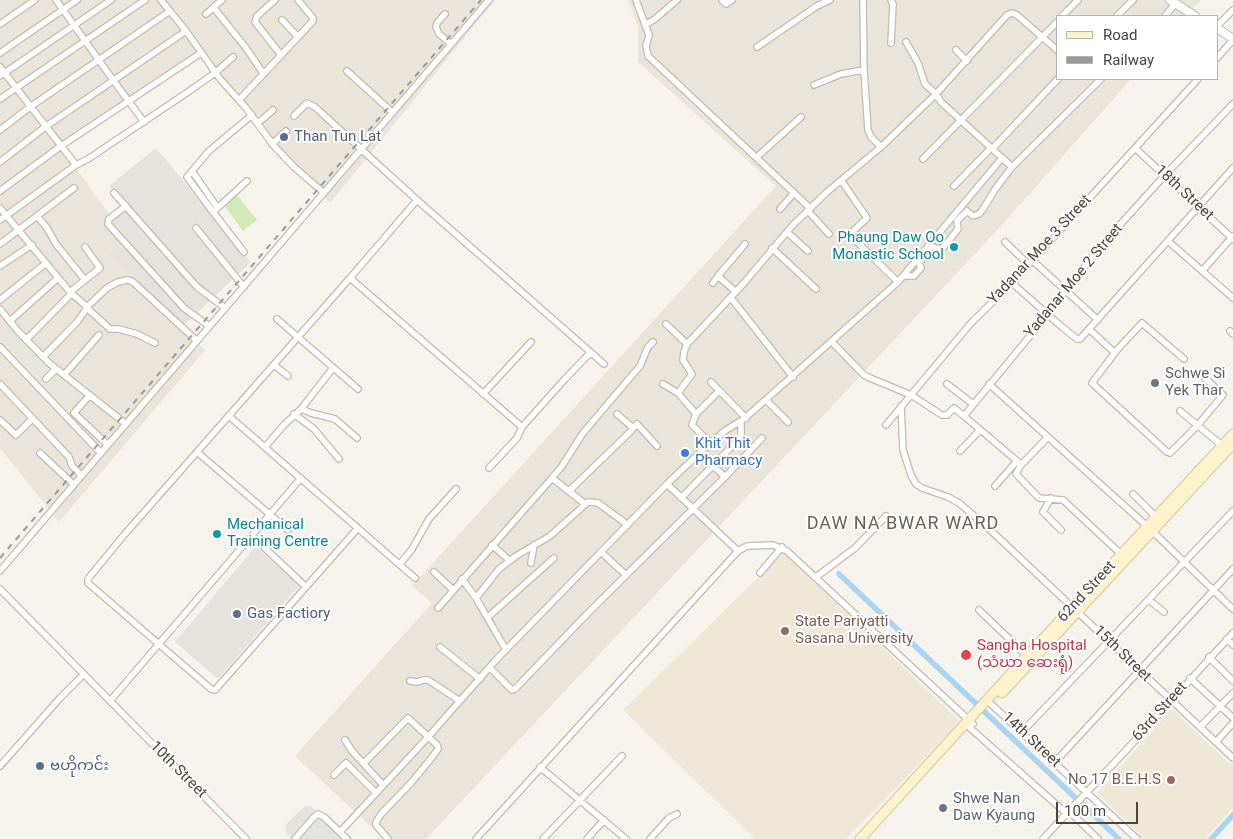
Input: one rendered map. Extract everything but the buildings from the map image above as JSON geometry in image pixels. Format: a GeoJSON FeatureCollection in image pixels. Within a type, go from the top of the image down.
{"type":"FeatureCollection","features":[{"type":"Feature","properties":{"kind":"main road","name":"62nd Street"},"geometry":{"type":"LineString","coordinates":[[868,839],[1075,609],[1228,446],[1233,434]]}},
{"type":"Feature","properties":{"kind":"main road","name":"62nd Street"},"geometry":{"type":"LineString","coordinates":[[1150,529],[1156,517],[1228,446]]}},
{"type":"Feature","properties":{"kind":"main road","name":"62nd Street"},"geometry":{"type":"LineString","coordinates":[[988,704],[1027,656],[1075,609]]}},
{"type":"Feature","properties":{"kind":"main road","name":"62nd Street"},"geometry":{"type":"LineString","coordinates":[[860,839],[972,722]]}},
{"type":"Feature","properties":{"kind":"street"},"geometry":{"type":"LineString","coordinates":[[0,24],[35,0]]}},
{"type":"Feature","properties":{"kind":"street"},"geometry":{"type":"LineString","coordinates":[[56,0],[144,122]]}},
{"type":"Feature","properties":{"kind":"street"},"geometry":{"type":"LineString","coordinates":[[0,53],[77,0]]}},
{"type":"Feature","properties":{"kind":"street"},"geometry":{"type":"LineString","coordinates":[[76,165],[16,87],[1,72],[110,0]]}},
{"type":"Feature","properties":{"kind":"street"},"geometry":{"type":"LineString","coordinates":[[0,99],[144,0]]}},
{"type":"Feature","properties":{"kind":"street"},"geometry":{"type":"LineString","coordinates":[[161,0],[215,72],[252,115],[272,144],[294,167],[324,193]]}},
{"type":"Feature","properties":{"kind":"street"},"geometry":{"type":"LineString","coordinates":[[206,14],[222,0]]}},
{"type":"Feature","properties":{"kind":"street"},"geometry":{"type":"LineString","coordinates":[[274,0],[257,16],[255,22],[281,54]]}},
{"type":"Feature","properties":{"kind":"street"},"geometry":{"type":"LineString","coordinates":[[240,100],[313,20],[298,0]]}},
{"type":"Feature","properties":{"kind":"street"},"geometry":{"type":"LineString","coordinates":[[0,571],[489,0]]}},
{"type":"Feature","properties":{"kind":"street"},"geometry":{"type":"LineString","coordinates":[[636,0],[649,35],[646,46],[648,56],[794,193],[829,234]]}},
{"type":"Feature","properties":{"kind":"street"},"geometry":{"type":"LineString","coordinates":[[645,25],[677,0]]}},
{"type":"Feature","properties":{"kind":"street"},"geometry":{"type":"LineString","coordinates":[[722,0],[726,4],[732,0]]}},
{"type":"Feature","properties":{"kind":"street"},"geometry":{"type":"LineString","coordinates":[[757,48],[817,6],[830,0]]}},
{"type":"Feature","properties":{"kind":"street"},"geometry":{"type":"LineString","coordinates":[[863,0],[864,70],[868,130],[871,137],[881,147]]}},
{"type":"Feature","properties":{"kind":"street"},"geometry":{"type":"LineString","coordinates":[[890,0],[893,4],[891,43]]}},
{"type":"Feature","properties":{"kind":"street"},"geometry":{"type":"LineString","coordinates":[[1063,15],[1078,0]]}},
{"type":"Feature","properties":{"kind":"street"},"geometry":{"type":"LineString","coordinates":[[1118,15],[1133,0]]}},
{"type":"Feature","properties":{"kind":"street"},"geometry":{"type":"LineString","coordinates":[[1166,15],[1173,2],[1193,15]]}},
{"type":"Feature","properties":{"kind":"street"},"geometry":{"type":"LineString","coordinates":[[214,8],[264,72]]}},
{"type":"Feature","properties":{"kind":"street"},"geometry":{"type":"LineString","coordinates":[[1218,26],[1233,10]]}},
{"type":"Feature","properties":{"kind":"street"},"geometry":{"type":"LineString","coordinates":[[0,130],[30,107],[170,12]]}},
{"type":"Feature","properties":{"kind":"street"},"geometry":{"type":"LineString","coordinates":[[678,393],[692,374],[683,360],[687,344],[731,298],[772,248],[809,209],[881,147],[936,94],[1008,15],[1012,13],[1017,15],[1056,49]]}},
{"type":"Feature","properties":{"kind":"street"},"geometry":{"type":"LineString","coordinates":[[445,14],[436,27],[439,34],[451,44]]}},
{"type":"Feature","properties":{"kind":"street"},"geometry":{"type":"LineString","coordinates":[[282,20],[298,37]]}},
{"type":"Feature","properties":{"kind":"street"},"geometry":{"type":"LineString","coordinates":[[923,159],[1056,23]]}},
{"type":"Feature","properties":{"kind":"street"},"geometry":{"type":"LineString","coordinates":[[1218,28],[1233,40],[1218,57]]}},
{"type":"Feature","properties":{"kind":"street"},"geometry":{"type":"LineString","coordinates":[[0,162],[45,127],[186,31]]}},
{"type":"Feature","properties":{"kind":"street"},"geometry":{"type":"LineString","coordinates":[[906,42],[918,63],[926,84],[941,102],[1012,167]]}},
{"type":"Feature","properties":{"kind":"street"},"geometry":{"type":"LineString","coordinates":[[956,50],[967,60]]}},
{"type":"Feature","properties":{"kind":"street"},"geometry":{"type":"LineString","coordinates":[[0,191],[61,146],[200,53]]}},
{"type":"Feature","properties":{"kind":"street"},"geometry":{"type":"LineString","coordinates":[[0,220],[76,165],[144,122],[233,57]]}},
{"type":"Feature","properties":{"kind":"street"},"geometry":{"type":"LineString","coordinates":[[347,70],[392,112]]}},
{"type":"Feature","properties":{"kind":"street"},"geometry":{"type":"LineString","coordinates":[[814,85],[841,74],[864,70]]}},
{"type":"Feature","properties":{"kind":"street"},"geometry":{"type":"LineString","coordinates":[[954,186],[1057,80]]}},
{"type":"Feature","properties":{"kind":"street"},"geometry":{"type":"LineString","coordinates":[[904,275],[914,276],[921,268],[919,263],[931,247],[943,248],[958,230],[957,221],[967,211],[973,216],[979,214],[1012,167],[1100,80]]}},
{"type":"Feature","properties":{"kind":"street","name":"Yadanar Moe 3 Street"},"geometry":{"type":"LineString","coordinates":[[886,425],[971,323],[1012,282],[1197,80]]}},
{"type":"Feature","properties":{"kind":"street"},"geometry":{"type":"LineString","coordinates":[[294,116],[308,102],[604,364]]}},
{"type":"Feature","properties":{"kind":"street","name":"Yadanar Moe 2 Street"},"geometry":{"type":"LineString","coordinates":[[964,416],[1048,314],[1099,248],[1233,104]]}},
{"type":"Feature","properties":{"kind":"street"},"geometry":{"type":"LineString","coordinates":[[258,124],[273,110]]}},
{"type":"Feature","properties":{"kind":"street"},"geometry":{"type":"LineString","coordinates":[[244,252],[192,171],[209,151],[252,115]]}},
{"type":"Feature","properties":{"kind":"street"},"geometry":{"type":"LineString","coordinates":[[757,157],[801,117]]}},
{"type":"Feature","properties":{"kind":"street"},"geometry":{"type":"LineString","coordinates":[[272,144],[286,131]]}},
{"type":"Feature","properties":{"kind":"street","name":"18th Street"},"geometry":{"type":"LineString","coordinates":[[1135,148],[1233,237]]}},
{"type":"Feature","properties":{"kind":"street"},"geometry":{"type":"LineString","coordinates":[[340,832],[506,650],[668,484],[710,443],[726,430],[746,418],[898,282],[1002,158]]}},
{"type":"Feature","properties":{"kind":"street"},"geometry":{"type":"LineString","coordinates":[[1012,282],[1077,339],[1081,339],[1233,168]]}},
{"type":"Feature","properties":{"kind":"street"},"geometry":{"type":"LineString","coordinates":[[841,180],[867,218],[851,233],[898,282]]}},
{"type":"Feature","properties":{"kind":"street"},"geometry":{"type":"LineString","coordinates":[[215,209],[247,181]]}},
{"type":"Feature","properties":{"kind":"street"},"geometry":{"type":"LineString","coordinates":[[0,244],[74,188]]}},
{"type":"Feature","properties":{"kind":"street"},"geometry":{"type":"LineString","coordinates":[[114,193],[198,287],[226,308]]}},
{"type":"Feature","properties":{"kind":"street"},"geometry":{"type":"LineString","coordinates":[[780,209],[794,193]]}},
{"type":"Feature","properties":{"kind":"street"},"geometry":{"type":"LineString","coordinates":[[358,528],[215,690],[88,585],[88,580],[124,535],[417,200]]}},
{"type":"Feature","properties":{"kind":"street"},"geometry":{"type":"LineString","coordinates":[[126,206],[109,220],[108,224],[184,308],[209,326]]}},
{"type":"Feature","properties":{"kind":"street"},"geometry":{"type":"LineString","coordinates":[[0,208],[71,293],[87,308],[110,328],[137,334],[155,344]]}},
{"type":"Feature","properties":{"kind":"street"},"geometry":{"type":"LineString","coordinates":[[37,216],[47,228],[56,244],[85,280]]}},
{"type":"Feature","properties":{"kind":"street"},"geometry":{"type":"LineString","coordinates":[[196,228],[244,287]]}},
{"type":"Feature","properties":{"kind":"street"},"geometry":{"type":"LineString","coordinates":[[787,232],[808,251]]}},
{"type":"Feature","properties":{"kind":"street"},"geometry":{"type":"LineString","coordinates":[[1202,271],[1233,237]]}},
{"type":"Feature","properties":{"kind":"street"},"geometry":{"type":"LineString","coordinates":[[1168,241],[1233,298]]}},
{"type":"Feature","properties":{"kind":"street"},"geometry":{"type":"LineString","coordinates":[[1005,242],[1066,290],[1098,320]]}},
{"type":"Feature","properties":{"kind":"street"},"geometry":{"type":"LineString","coordinates":[[712,283],[745,244]]}},
{"type":"Feature","properties":{"kind":"street"},"geometry":{"type":"LineString","coordinates":[[0,266],[32,245]]}},
{"type":"Feature","properties":{"kind":"street"},"geometry":{"type":"LineString","coordinates":[[26,340],[71,293],[100,267],[85,247]]}},
{"type":"Feature","properties":{"kind":"street"},"geometry":{"type":"LineString","coordinates":[[772,248],[816,289]]}},
{"type":"Feature","properties":{"kind":"street"},"geometry":{"type":"LineString","coordinates":[[0,300],[46,262]]}},
{"type":"Feature","properties":{"kind":"street"},"geometry":{"type":"LineString","coordinates":[[718,276],[736,292]]}},
{"type":"Feature","properties":{"kind":"street"},"geometry":{"type":"LineString","coordinates":[[10,321],[58,278]]}},
{"type":"Feature","properties":{"kind":"street"},"geometry":{"type":"LineString","coordinates":[[350,278],[522,427]]}},
{"type":"Feature","properties":{"kind":"street"},"geometry":{"type":"LineString","coordinates":[[43,358],[107,288],[127,280],[132,281],[197,341]]}},
{"type":"Feature","properties":{"kind":"street"},"geometry":{"type":"LineString","coordinates":[[731,298],[793,377]]}},
{"type":"Feature","properties":{"kind":"street"},"geometry":{"type":"LineString","coordinates":[[0,309],[43,358],[126,424]]}},
{"type":"Feature","properties":{"kind":"street"},"geometry":{"type":"LineString","coordinates":[[277,320],[358,389]]}},
{"type":"Feature","properties":{"kind":"street"},"geometry":{"type":"LineString","coordinates":[[1184,359],[1142,323],[1115,353],[1092,383],[1167,452],[1172,452],[1197,426],[1223,394],[1205,378]]}},
{"type":"Feature","properties":{"kind":"street"},"geometry":{"type":"LineString","coordinates":[[666,324],[687,344]]}},
{"type":"Feature","properties":{"kind":"street"},"geometry":{"type":"LineString","coordinates":[[1090,330],[1115,353]]}},
{"type":"Feature","properties":{"kind":"street"},"geometry":{"type":"LineString","coordinates":[[64,375],[99,336]]}},
{"type":"Feature","properties":{"kind":"street"},"geometry":{"type":"LineString","coordinates":[[483,394],[531,342]]}},
{"type":"Feature","properties":{"kind":"street"},"geometry":{"type":"LineString","coordinates":[[438,608],[562,466],[583,433],[640,366],[648,347],[653,342]]}},
{"type":"Feature","properties":{"kind":"street"},"geometry":{"type":"LineString","coordinates":[[832,342],[864,375],[911,395],[942,415],[947,415],[954,408],[1019,463]]}},
{"type":"Feature","properties":{"kind":"street"},"geometry":{"type":"LineString","coordinates":[[0,348],[101,453]]}},
{"type":"Feature","properties":{"kind":"street"},"geometry":{"type":"LineString","coordinates":[[489,468],[517,438],[522,427],[590,352]]}},
{"type":"Feature","properties":{"kind":"street"},"geometry":{"type":"LineString","coordinates":[[274,365],[288,376]]}},
{"type":"Feature","properties":{"kind":"street"},"geometry":{"type":"LineString","coordinates":[[264,447],[294,414],[302,409],[333,368]]}},
{"type":"Feature","properties":{"kind":"street"},"geometry":{"type":"LineString","coordinates":[[46,379],[56,369]]}},
{"type":"Feature","properties":{"kind":"street"},"geometry":{"type":"LineString","coordinates":[[711,382],[746,418]]}},
{"type":"Feature","properties":{"kind":"street"},"geometry":{"type":"LineString","coordinates":[[0,384],[69,457],[72,466],[81,475]]}},
{"type":"Feature","properties":{"kind":"street"},"geometry":{"type":"LineString","coordinates":[[663,384],[678,393],[696,414]]}},
{"type":"Feature","properties":{"kind":"street"},"geometry":{"type":"LineString","coordinates":[[946,384],[973,404]]}},
{"type":"Feature","properties":{"kind":"street"},"geometry":{"type":"LineString","coordinates":[[990,384],[1150,529],[1233,609]]}},
{"type":"Feature","properties":{"kind":"street"},"geometry":{"type":"LineString","coordinates":[[710,443],[692,425],[696,414],[719,390]]}},
{"type":"Feature","properties":{"kind":"street"},"geometry":{"type":"LineString","coordinates":[[68,420],[90,395]]}},
{"type":"Feature","properties":{"kind":"street"},"geometry":{"type":"LineString","coordinates":[[766,400],[788,422]]}},
{"type":"Feature","properties":{"kind":"street"},"geometry":{"type":"LineString","coordinates":[[901,406],[903,450],[916,484],[959,503],[1075,609]]}},
{"type":"Feature","properties":{"kind":"street"},"geometry":{"type":"LineString","coordinates":[[302,409],[334,419],[358,438]]}},
{"type":"Feature","properties":{"kind":"street"},"geometry":{"type":"LineString","coordinates":[[1180,411],[1197,426],[1228,446]]}},
{"type":"Feature","properties":{"kind":"street"},"geometry":{"type":"LineString","coordinates":[[74,414],[108,445]]}},
{"type":"Feature","properties":{"kind":"street"},"geometry":{"type":"LineString","coordinates":[[294,414],[314,429],[339,459]]}},
{"type":"Feature","properties":{"kind":"street"},"geometry":{"type":"LineString","coordinates":[[617,414],[633,428]]}},
{"type":"Feature","properties":{"kind":"street"},"geometry":{"type":"LineString","coordinates":[[229,416],[415,578]]}},
{"type":"Feature","properties":{"kind":"street"},"geometry":{"type":"LineString","coordinates":[[0,420],[16,435],[32,419]]}},
{"type":"Feature","properties":{"kind":"street"},"geometry":{"type":"LineString","coordinates":[[681,498],[740,438],[741,422]]}},
{"type":"Feature","properties":{"kind":"street"},"geometry":{"type":"LineString","coordinates":[[569,491],[592,467],[613,450],[637,424],[657,446]]}},
{"type":"Feature","properties":{"kind":"street"},"geometry":{"type":"LineString","coordinates":[[960,451],[980,430]]}},
{"type":"Feature","properties":{"kind":"street"},"geometry":{"type":"LineString","coordinates":[[995,486],[1048,437]]}},
{"type":"Feature","properties":{"kind":"street"},"geometry":{"type":"LineString","coordinates":[[490,668],[514,690],[762,438]]}},
{"type":"Feature","properties":{"kind":"street"},"geometry":{"type":"LineString","coordinates":[[40,452],[73,484]]}},
{"type":"Feature","properties":{"kind":"street"},"geometry":{"type":"LineString","coordinates":[[197,452],[288,530]]}},
{"type":"Feature","properties":{"kind":"street"},"geometry":{"type":"LineString","coordinates":[[700,453],[725,477]]}},
{"type":"Feature","properties":{"kind":"street"},"geometry":{"type":"LineString","coordinates":[[1019,463],[1018,476],[1039,498],[1063,500],[1124,557]]}},
{"type":"Feature","properties":{"kind":"street"},"geometry":{"type":"LineString","coordinates":[[110,701],[301,478]]}},
{"type":"Feature","properties":{"kind":"street"},"geometry":{"type":"LineString","coordinates":[[552,478],[584,503]]}},
{"type":"Feature","properties":{"kind":"street"},"geometry":{"type":"LineString","coordinates":[[668,484],[723,539],[738,551]]}},
{"type":"Feature","properties":{"kind":"street"},"geometry":{"type":"LineString","coordinates":[[400,564],[412,549],[429,519],[456,490]]}},
{"type":"Feature","properties":{"kind":"street"},"geometry":{"type":"LineString","coordinates":[[1133,494],[1156,517]]}},
{"type":"Feature","properties":{"kind":"street"},"geometry":{"type":"LineString","coordinates":[[1051,498],[1043,512],[1061,530]]}},
{"type":"Feature","properties":{"kind":"street"},"geometry":{"type":"LineString","coordinates":[[476,598],[490,578],[509,560],[554,532],[584,503],[590,501],[598,503],[628,525]]}},
{"type":"Feature","properties":{"kind":"street"},"geometry":{"type":"LineString","coordinates":[[1022,732],[1233,511]]}},
{"type":"Feature","properties":{"kind":"street"},"geometry":{"type":"LineString","coordinates":[[816,577],[855,548],[886,516]]}},
{"type":"Feature","properties":{"kind":"street"},"geometry":{"type":"LineString","coordinates":[[252,536],[305,586]]}},
{"type":"Feature","properties":{"kind":"street"},"geometry":{"type":"LineString","coordinates":[[532,564],[534,545]]}},
{"type":"Feature","properties":{"kind":"street"},"geometry":{"type":"LineString","coordinates":[[476,839],[738,551],[743,547],[752,545],[773,545],[787,550],[1098,839]]}},
{"type":"Feature","properties":{"kind":"street"},"geometry":{"type":"LineString","coordinates":[[492,546],[509,560]]}},
{"type":"Feature","properties":{"kind":"street"},"geometry":{"type":"LineString","coordinates":[[760,573],[782,547]]}},
{"type":"Feature","properties":{"kind":"street"},"geometry":{"type":"LineString","coordinates":[[601,552],[626,575]]}},
{"type":"Feature","properties":{"kind":"street"},"geometry":{"type":"LineString","coordinates":[[488,617],[554,558]]}},
{"type":"Feature","properties":{"kind":"street"},"geometry":{"type":"LineString","coordinates":[[1055,762],[1233,569]]}},
{"type":"Feature","properties":{"kind":"street"},"geometry":{"type":"LineString","coordinates":[[434,572],[453,590]]}},
{"type":"Feature","properties":{"kind":"street"},"geometry":{"type":"LineString","coordinates":[[462,579],[488,617],[506,650]]}},
{"type":"Feature","properties":{"kind":"street","name":"10th Street"},"geometry":{"type":"LineString","coordinates":[[0,589],[246,839]]}},
{"type":"Feature","properties":{"kind":"street"},"geometry":{"type":"LineString","coordinates":[[1150,600],[1164,612]]}},
{"type":"Feature","properties":{"kind":"street","name":"15th Street"},"geometry":{"type":"LineString","coordinates":[[1075,609],[1232,756]]}},
{"type":"Feature","properties":{"kind":"street"},"geometry":{"type":"LineString","coordinates":[[979,610],[1027,656]]}},
{"type":"Feature","properties":{"kind":"street","name":"63rd Street"},"geometry":{"type":"LineString","coordinates":[[1043,839],[1233,633]]}},
{"type":"Feature","properties":{"kind":"street"},"geometry":{"type":"LineString","coordinates":[[1227,639],[1233,645]]}},
{"type":"Feature","properties":{"kind":"street"},"geometry":{"type":"LineString","coordinates":[[440,647],[480,679]]}},
{"type":"Feature","properties":{"kind":"street"},"geometry":{"type":"LineString","coordinates":[[1209,657],[1233,681]]}},
{"type":"Feature","properties":{"kind":"street"},"geometry":{"type":"LineString","coordinates":[[0,766],[60,698],[84,674]]}},
{"type":"Feature","properties":{"kind":"street"},"geometry":{"type":"LineString","coordinates":[[1190,678],[1233,718]]}},
{"type":"Feature","properties":{"kind":"street"},"geometry":{"type":"LineString","coordinates":[[410,681],[428,680],[460,701]]}},
{"type":"Feature","properties":{"kind":"street"},"geometry":{"type":"LineString","coordinates":[[1200,727],[1233,693]]}},
{"type":"Feature","properties":{"kind":"street","name":"14th Street"},"geometry":{"type":"LineString","coordinates":[[988,704],[1055,762],[1136,839]]}},
{"type":"Feature","properties":{"kind":"street"},"geometry":{"type":"LineString","coordinates":[[364,763],[408,718],[437,745],[436,752],[376,822],[376,825],[388,839]]}},
{"type":"Feature","properties":{"kind":"street"},"geometry":{"type":"LineString","coordinates":[[1216,742],[1233,723]]}},
{"type":"Feature","properties":{"kind":"street"},"geometry":{"type":"LineString","coordinates":[[345,740],[352,751],[383,784]]}},
{"type":"Feature","properties":{"kind":"street"},"geometry":{"type":"LineString","coordinates":[[543,839],[622,756]]}},
{"type":"Feature","properties":{"kind":"street"},"geometry":{"type":"LineString","coordinates":[[334,775],[346,763],[376,793]]}},
{"type":"Feature","properties":{"kind":"street"},"geometry":{"type":"LineString","coordinates":[[540,767],[626,839]]}},
{"type":"Feature","properties":{"kind":"street"},"geometry":{"type":"LineString","coordinates":[[295,839],[318,814],[347,839]]}},
{"type":"Feature","properties":{"kind":"street"},"geometry":{"type":"LineString","coordinates":[[650,839],[669,818],[677,814]]}},
{"type":"Feature","properties":{"kind":"street"},"geometry":{"type":"LineString","coordinates":[[587,839],[604,820]]}},
{"type":"Feature","properties":{"kind":"shaded area"},"geometry":{"type":"Polygon","coordinates":[[[0,0],[495,0],[330,203],[272,146],[200,54],[62,148],[110,216],[120,239],[106,255],[205,350],[59,522],[0,448],[0,0]]]}},
{"type":"Feature","properties":{"kind":"shaded area"},"geometry":{"type":"Polygon","coordinates":[[[628,0],[1201,0],[1187,15],[1056,15],[1056,80],[1130,80],[1001,226],[426,839],[384,839],[295,756],[432,603],[412,586],[776,186],[638,62],[638,27],[628,0]]]}},
{"type":"Feature","properties":{"kind":"shaded area"},"geometry":{"type":"Polygon","coordinates":[[[156,148],[251,262],[181,328],[106,255],[120,239],[110,216],[124,204],[109,186],[156,148]]]}},
{"type":"Feature","properties":{"kind":"shaded area","name":"Gas Factiory"},"geometry":{"type":"Polygon","coordinates":[[[255,547],[300,585],[218,679],[175,642],[255,547]]]}},
{"type":"Feature","properties":{"kind":"shaded area","name":"State Pariyatti Sasana University"},"geometry":{"type":"Polygon","coordinates":[[[784,552],[960,722],[846,839],[755,839],[623,710],[784,552]]]}},
{"type":"Feature","properties":{"kind":"shaded area","name":"No 17 B.E.H.S"},"geometry":{"type":"Polygon","coordinates":[[[1172,709],[1233,767],[1233,808],[1205,839],[1144,839],[1097,793],[1172,709]]]}},
{"type":"Feature","properties":{"kind":"shaded area"},"geometry":{"type":"Polygon","coordinates":[[[304,807],[312,807],[344,839],[291,839],[287,834],[285,825],[304,807]]]}},
{"type":"Feature","properties":{"kind":"green space"},"geometry":{"type":"Polygon","coordinates":[[[237,195],[257,220],[243,231],[224,205],[237,195]]]}},
{"type":"Feature","properties":{"kind":"waterway"},"geometry":{"type":"LineString","coordinates":[[839,574],[1119,839]]}},
{"type":"Feature","properties":{"kind":"waterway"},"geometry":{"type":"LineString","coordinates":[[1211,839],[1233,815]]}},
{"type":"Feature","properties":{"kind":"railway"},"geometry":{"type":"LineString","coordinates":[[0,558],[481,0]]}},
{"type":"Feature","properties":{"kind":"place","name":"Than Tun Lat"},"geometry":{"type":"Point","coordinates":[284,137]}},
{"type":"Feature","properties":{"kind":"place","name":"Phaung Daw Oo Monastic School"},"geometry":{"type":"Point","coordinates":[954,247]}},
{"type":"Feature","properties":{"kind":"place","name":"Schwe Si Yek Thar"},"geometry":{"type":"Point","coordinates":[1155,383]}},
{"type":"Feature","properties":{"kind":"place","name":"Khit Thit Pharmacy"},"geometry":{"type":"Point","coordinates":[685,453]}},
{"type":"Feature","properties":{"kind":"place","name":"Mechanical Training Centre"},"geometry":{"type":"Point","coordinates":[217,534]}},
{"type":"Feature","properties":{"kind":"place","name":"Gas Factiory"},"geometry":{"type":"Point","coordinates":[237,614]}},
{"type":"Feature","properties":{"kind":"place","name":"State Pariyatti Sasana University"},"geometry":{"type":"Point","coordinates":[785,631]}},
{"type":"Feature","properties":{"kind":"place","name":"Sangha Hospital (သံဃာ ဆေးရုံ)"},"geometry":{"type":"Point","coordinates":[966,655]}},
{"type":"Feature","properties":{"kind":"place","name":"ဗဟိုကင်း"},"geometry":{"type":"Point","coordinates":[40,766]}},
{"type":"Feature","properties":{"kind":"place","name":"No 17 B.E.H.S"},"geometry":{"type":"Point","coordinates":[1171,780]}},
{"type":"Feature","properties":{"kind":"place","name":"Shwe Nan Daw Kyaung"},"geometry":{"type":"Point","coordinates":[943,808]}},
{"type":"Feature","properties":{"kind":"district","name":"DAW NA BWAR WARD"},"geometry":{"type":"Point","coordinates":[903,524]}}]}
